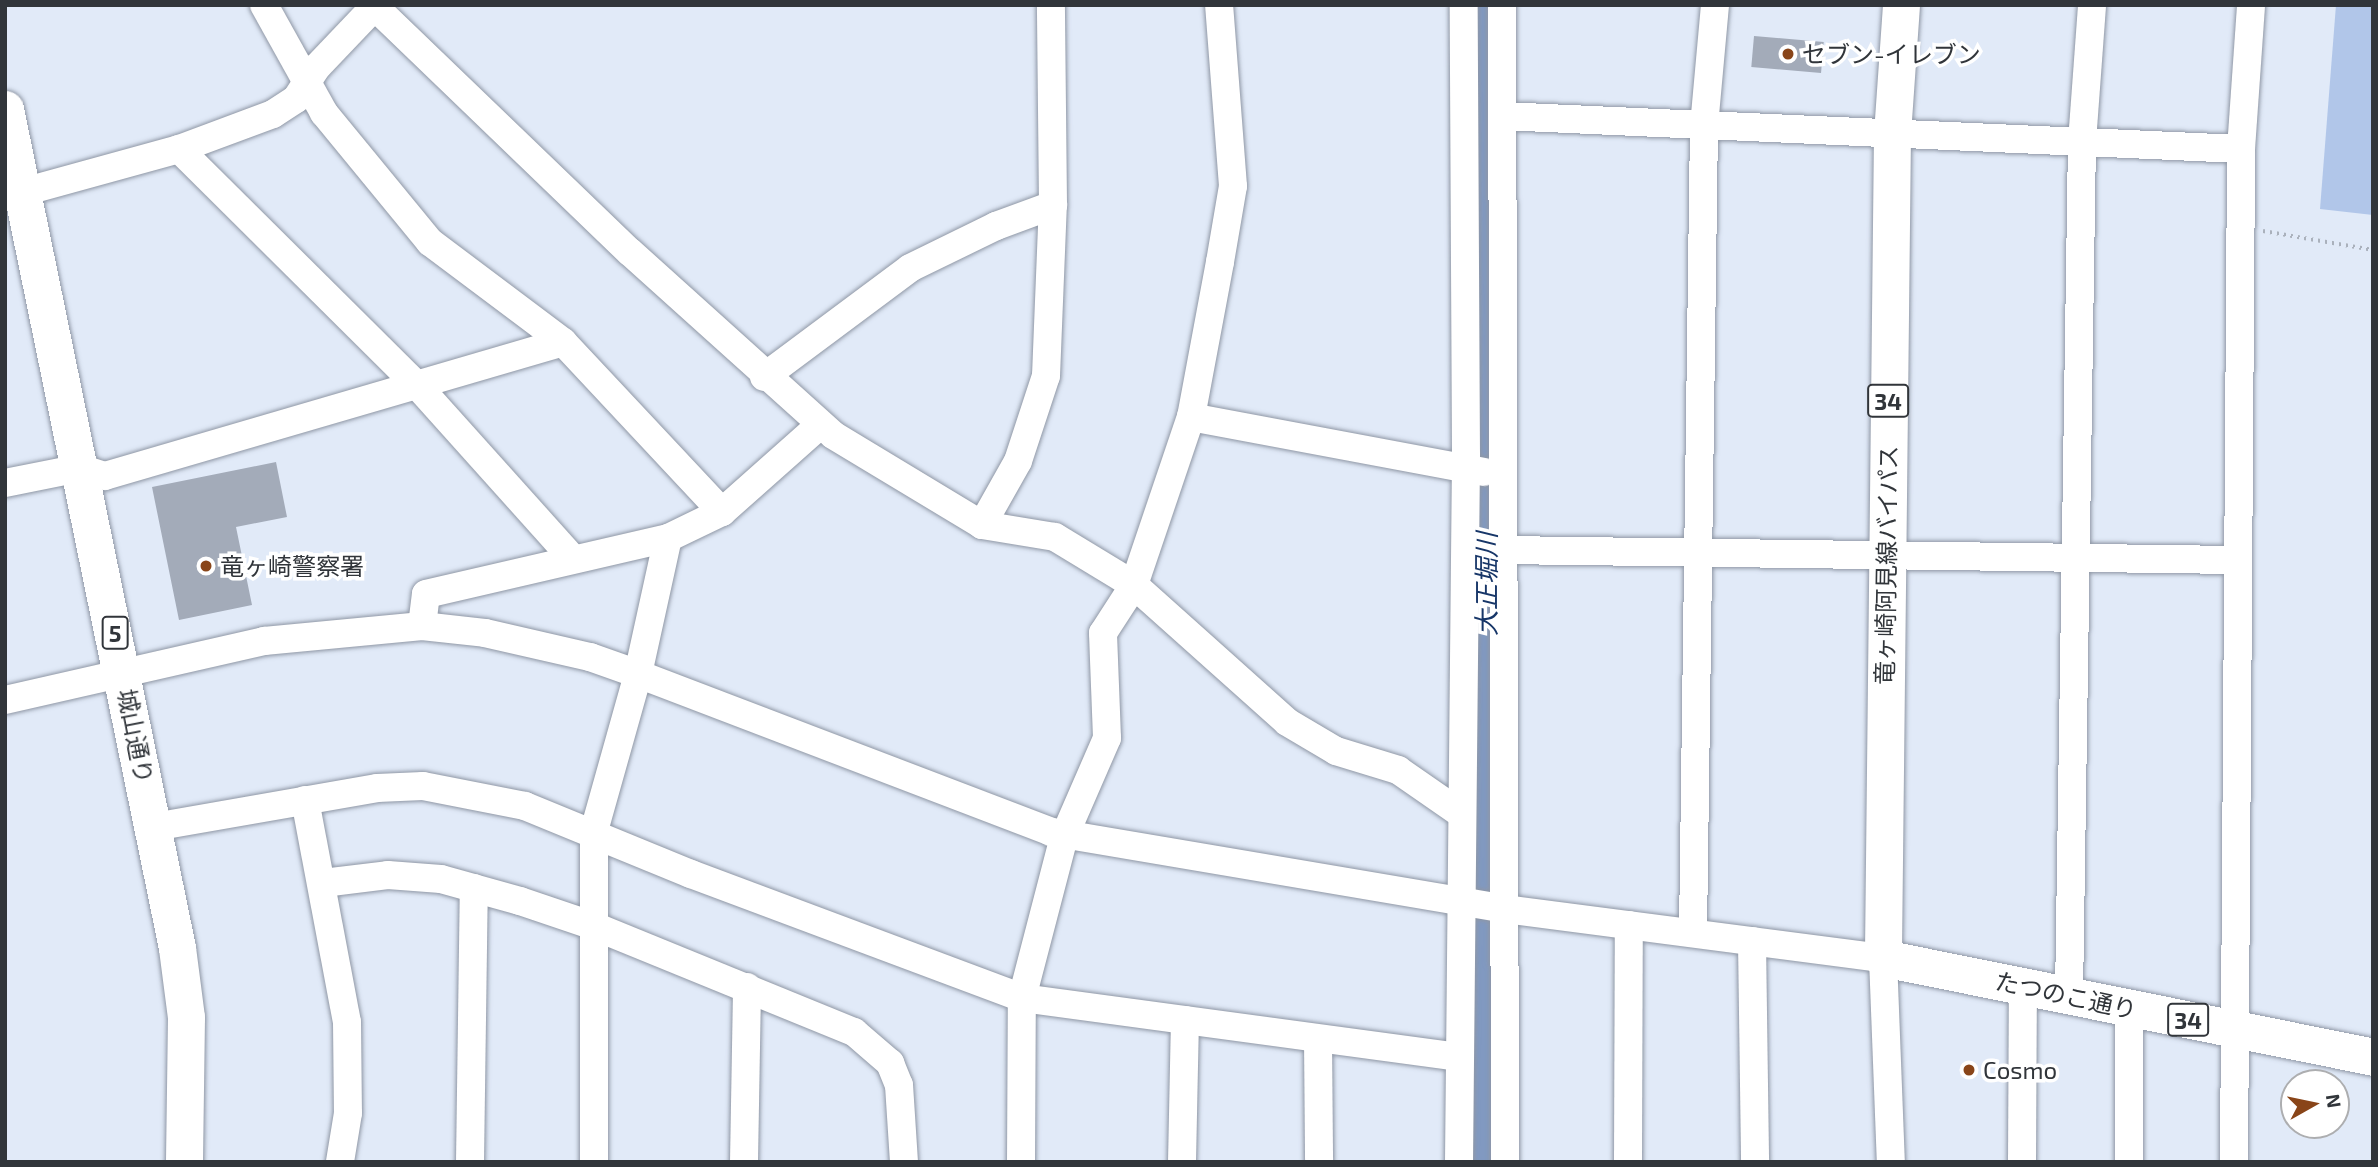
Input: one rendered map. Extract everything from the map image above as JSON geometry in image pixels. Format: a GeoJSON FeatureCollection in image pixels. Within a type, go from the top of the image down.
{"type":"FeatureCollection","features":[{"type":"Feature","properties":{"kind":"main road","name":"竜ヶ崎阿見線バイパス"},"geometry":{"type":"LineString","coordinates":[[1883,958],[1892,134],[1901,5]]}},
{"type":"Feature","properties":{"kind":"main road","name":"城山通り"},"geometry":{"type":"LineString","coordinates":[[5,109],[14,191],[80,468],[154,827],[186,1017],[184,1162]]}},
{"type":"Feature","properties":{"kind":"main road","name":"たつのこ通り"},"geometry":{"type":"LineString","coordinates":[[1883,958],[2373,1058]]}},
{"type":"Feature","properties":{"kind":"street"},"geometry":{"type":"LineString","coordinates":[[264,5],[324,113],[430,242],[562,342],[722,512]]}},
{"type":"Feature","properties":{"kind":"street"},"geometry":{"type":"LineString","coordinates":[[982,525],[1018,461],[1046,376],[1053,205],[1051,5]]}},
{"type":"Feature","properties":{"kind":"street"},"geometry":{"type":"LineString","coordinates":[[1021,1162],[1023,998],[1065,834],[1107,738],[1103,633],[1134,585],[1191,417],[1233,187],[1219,5]]}},
{"type":"Feature","properties":{"kind":"street"},"geometry":{"type":"LineString","coordinates":[[1464,5],[1483,472],[1502,550],[1505,1162]]}},
{"type":"Feature","properties":{"kind":"street"},"geometry":{"type":"LineString","coordinates":[[1460,1162],[1459,901],[1464,852],[1460,813],[1483,472],[1502,116],[1502,5]]}},
{"type":"Feature","properties":{"kind":"street"},"geometry":{"type":"LineString","coordinates":[[1693,933],[1704,126],[1715,5]]}},
{"type":"Feature","properties":{"kind":"street"},"geometry":{"type":"LineString","coordinates":[[2069,996],[2073,558],[2082,142],[2092,5]]}},
{"type":"Feature","properties":{"kind":"street"},"geometry":{"type":"LineString","coordinates":[[2234,1162],[2241,149],[2251,5]]}},
{"type":"Feature","properties":{"kind":"street"},"geometry":{"type":"LineString","coordinates":[[14,191],[179,149],[273,114],[296,99],[307,82],[374,6],[764,377],[820,425],[982,525],[1055,537],[1134,585],[1287,722],[1336,751],[1398,770],[1460,813]]}},
{"type":"Feature","properties":{"kind":"street"},"geometry":{"type":"LineString","coordinates":[[1502,116],[2241,149]]}},
{"type":"Feature","properties":{"kind":"street"},"geometry":{"type":"LineString","coordinates":[[179,149],[417,384],[572,558]]}},
{"type":"Feature","properties":{"kind":"street"},"geometry":{"type":"LineString","coordinates":[[764,377],[910,268],[996,226],[1053,205]]}},
{"type":"Feature","properties":{"kind":"street"},"geometry":{"type":"LineString","coordinates":[[5,483],[80,468],[105,476],[562,342]]}},
{"type":"Feature","properties":{"kind":"street"},"geometry":{"type":"LineString","coordinates":[[1191,417],[1483,472]]}},
{"type":"Feature","properties":{"kind":"street"},"geometry":{"type":"LineString","coordinates":[[422,626],[426,594],[572,558],[668,538],[722,512],[820,425]]}},
{"type":"Feature","properties":{"kind":"street"},"geometry":{"type":"LineString","coordinates":[[594,1162],[594,831],[638,674],[668,538]]}},
{"type":"Feature","properties":{"kind":"street"},"geometry":{"type":"LineString","coordinates":[[1502,550],[2238,561]]}},
{"type":"Feature","properties":{"kind":"street"},"geometry":{"type":"LineString","coordinates":[[5,700],[264,641],[422,626],[485,633],[590,657],[1065,834],[1504,909],[1883,958],[1891,1162]]}},
{"type":"Feature","properties":{"kind":"street"},"geometry":{"type":"LineString","coordinates":[[154,827],[305,800],[423,786],[525,806],[594,831],[691,874],[1023,998],[1459,1057]]}},
{"type":"Feature","properties":{"kind":"street"},"geometry":{"type":"LineString","coordinates":[[305,800],[323,883],[349,1059],[348,1113],[340,1162]]}},
{"type":"Feature","properties":{"kind":"street"},"geometry":{"type":"LineString","coordinates":[[1464,852],[1502,856]]}},
{"type":"Feature","properties":{"kind":"street"},"geometry":{"type":"LineString","coordinates":[[323,883],[388,875],[441,879],[474,888],[594,926],[747,986],[854,1032],[891,1063],[899,1085],[904,1162]]}},
{"type":"Feature","properties":{"kind":"street"},"geometry":{"type":"LineString","coordinates":[[470,1162],[474,888]]}},
{"type":"Feature","properties":{"kind":"street"},"geometry":{"type":"LineString","coordinates":[[1628,1162],[1629,925]]}},
{"type":"Feature","properties":{"kind":"street"},"geometry":{"type":"LineString","coordinates":[[1752,941],[1755,1162]]}},
{"type":"Feature","properties":{"kind":"street"},"geometry":{"type":"LineString","coordinates":[[744,1162],[747,986]]}},
{"type":"Feature","properties":{"kind":"street"},"geometry":{"type":"LineString","coordinates":[[2022,1162],[2023,986]]}},
{"type":"Feature","properties":{"kind":"street"},"geometry":{"type":"LineString","coordinates":[[2129,1008],[2129,1162]]}},
{"type":"Feature","properties":{"kind":"street"},"geometry":{"type":"LineString","coordinates":[[1182,1162],[1185,1020]]}},
{"type":"Feature","properties":{"kind":"street"},"geometry":{"type":"LineString","coordinates":[[1318,1039],[1319,1162]]}},
{"type":"Feature","properties":{"kind":"path"},"geometry":{"type":"LineString","coordinates":[[2240,227],[2373,250]]}},
{"type":"Feature","properties":{"kind":"shaded area"},"geometry":{"type":"Polygon","coordinates":[[[2336,5],[2373,5],[2373,215],[2320,209],[2336,5]]]}},
{"type":"Feature","properties":{"kind":"building","name":"セブン-イレブン"},"geometry":{"type":"Polygon","coordinates":[[[1754,36],[1824,42],[1821,73],[1751,67],[1754,36]]]}},
{"type":"Feature","properties":{"kind":"building","name":"竜ヶ崎警察署"},"geometry":{"type":"Polygon","coordinates":[[[276,462],[287,517],[236,527],[252,605],[179,620],[152,487],[276,462]]]}},
{"type":"Feature","properties":{"kind":"waterway","name":"大正堀川"},"geometry":{"type":"LineString","coordinates":[[1485,5],[1488,1162]]}},
{"type":"Feature","properties":{"kind":"place","name":"セブン-イレブン"},"geometry":{"type":"Point","coordinates":[1788,54]}},
{"type":"Feature","properties":{"kind":"place","name":"竜ヶ崎警察署"},"geometry":{"type":"Point","coordinates":[206,566]}},
{"type":"Feature","properties":{"kind":"place","name":"Cosmo"},"geometry":{"type":"Point","coordinates":[1969,1070]}}]}
